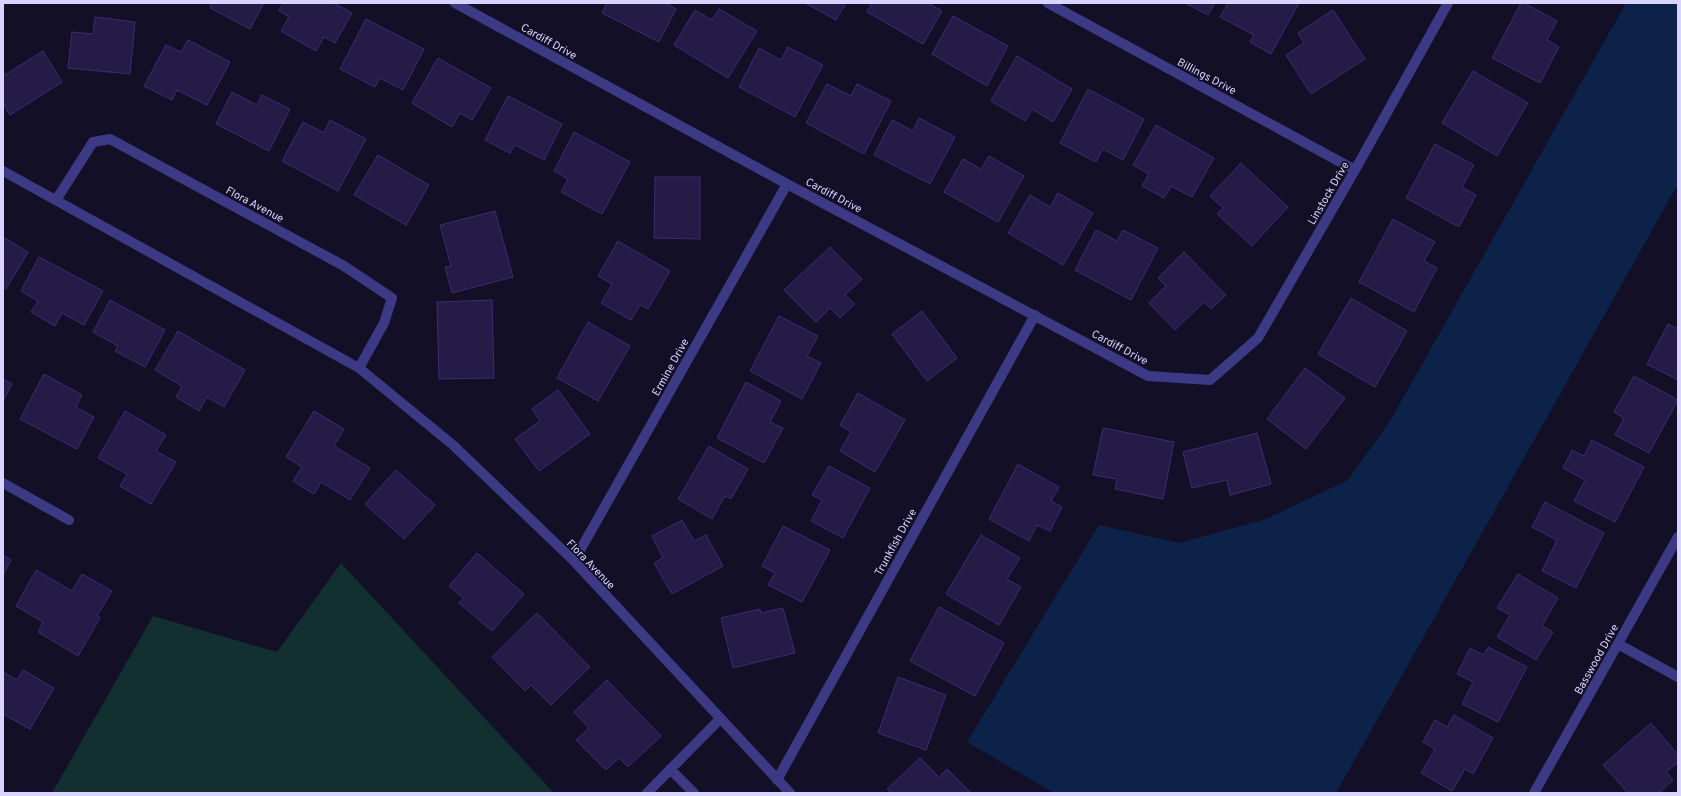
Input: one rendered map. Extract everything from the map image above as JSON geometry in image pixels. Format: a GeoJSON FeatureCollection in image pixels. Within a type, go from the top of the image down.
{"type":"FeatureCollection","features":[{"type":"Feature","properties":{"kind":"street","name":"Cardiff Drive"},"geometry":{"type":"LineString","coordinates":[[455,3],[786,184],[1148,376],[1210,380]]}},
{"type":"Feature","properties":{"kind":"street","name":"Billings Drive"},"geometry":{"type":"LineString","coordinates":[[1048,3],[1355,170]]}},
{"type":"Feature","properties":{"kind":"street","name":"Linstock Drive"},"geometry":{"type":"LineString","coordinates":[[1210,380],[1258,338],[1355,170],[1448,3]]}},
{"type":"Feature","properties":{"kind":"street","name":"Flora Avenue"},"geometry":{"type":"LineString","coordinates":[[56,200],[93,142],[110,139],[337,262],[392,298],[384,323],[359,368]]}},
{"type":"Feature","properties":{"kind":"street","name":"Flora Avenue"},"geometry":{"type":"LineString","coordinates":[[3,171],[359,368],[453,445],[574,561],[776,780],[790,793]]}},
{"type":"Feature","properties":{"kind":"street","name":"Ermine Drive"},"geometry":{"type":"LineString","coordinates":[[574,561],[786,184]]}},
{"type":"Feature","properties":{"kind":"street","name":"Trunkfish Drive"},"geometry":{"type":"LineString","coordinates":[[776,780],[1035,315]]}},
{"type":"Feature","properties":{"kind":"street"},"geometry":{"type":"LineString","coordinates":[[3,483],[69,520]]}},
{"type":"Feature","properties":{"kind":"street","name":"Basswood Drive"},"geometry":{"type":"LineString","coordinates":[[1534,793],[1678,537]]}},
{"type":"Feature","properties":{"kind":"street"},"geometry":{"type":"LineString","coordinates":[[1618,644],[1678,677]]}},
{"type":"Feature","properties":{"kind":"street"},"geometry":{"type":"LineString","coordinates":[[647,793],[720,719]]}},
{"type":"Feature","properties":{"kind":"street"},"geometry":{"type":"LineString","coordinates":[[670,769],[694,793]]}},
{"type":"Feature","properties":{"kind":"green space"},"geometry":{"type":"Polygon","coordinates":[[[341,563],[554,793],[52,793],[153,616],[277,652],[341,563]]]}},
{"type":"Feature","properties":{"kind":"water"},"geometry":{"type":"Polygon","coordinates":[[[1626,3],[1678,3],[1678,184],[1336,793],[1054,793],[967,742],[1099,525],[1179,543],[1266,519],[1348,480],[1390,421],[1626,3]]]}},
{"type":"Feature","properties":{"kind":"building"},"geometry":{"type":"Polygon","coordinates":[[[212,3],[264,3],[250,29],[210,8],[212,3]]]}},
{"type":"Feature","properties":{"kind":"building"},"geometry":{"type":"Polygon","coordinates":[[[283,3],[334,3],[352,13],[335,43],[324,37],[316,51],[281,31],[289,17],[279,11],[283,3]]]}},
{"type":"Feature","properties":{"kind":"building"},"geometry":{"type":"Polygon","coordinates":[[[607,3],[665,3],[676,9],[659,42],[602,13],[607,3]]]}},
{"type":"Feature","properties":{"kind":"building"},"geometry":{"type":"Polygon","coordinates":[[[805,3],[846,3],[836,20],[805,3]]]}},
{"type":"Feature","properties":{"kind":"building"},"geometry":{"type":"Polygon","coordinates":[[[872,3],[928,3],[942,11],[923,44],[867,12],[872,3]]]}},
{"type":"Feature","properties":{"kind":"building"},"geometry":{"type":"Polygon","coordinates":[[[1185,3],[1215,3],[1208,15],[1185,3]]]}},
{"type":"Feature","properties":{"kind":"building"},"geometry":{"type":"Polygon","coordinates":[[[1228,3],[1299,3],[1271,54],[1250,42],[1254,35],[1220,17],[1228,3]]]}},
{"type":"Feature","properties":{"kind":"building"},"geometry":{"type":"Polygon","coordinates":[[[1521,3],[1524,3],[1557,21],[1547,40],[1559,47],[1540,83],[1492,58],[1521,3]]]}},
{"type":"Feature","properties":{"kind":"building"},"geometry":{"type":"Polygon","coordinates":[[[719,9],[757,31],[728,78],[674,45],[695,10],[712,20],[719,9]]]}},
{"type":"Feature","properties":{"kind":"building"},"geometry":{"type":"Polygon","coordinates":[[[1333,10],[1365,59],[1311,94],[1286,55],[1304,43],[1298,33],[1333,10]]]}},
{"type":"Feature","properties":{"kind":"building"},"geometry":{"type":"Polygon","coordinates":[[[953,16],[1008,46],[987,86],[932,54],[953,16]]]}},
{"type":"Feature","properties":{"kind":"building"},"geometry":{"type":"Polygon","coordinates":[[[95,17],[135,22],[130,74],[68,68],[72,32],[93,34],[95,17]]]}},
{"type":"Feature","properties":{"kind":"building"},"geometry":{"type":"Polygon","coordinates":[[[366,19],[424,49],[403,90],[380,78],[375,87],[340,69],[366,19]]]}},
{"type":"Feature","properties":{"kind":"building"},"geometry":{"type":"Polygon","coordinates":[[[188,40],[230,62],[207,105],[177,90],[172,100],[144,86],[166,45],[181,52],[188,40]]]}},
{"type":"Feature","properties":{"kind":"building"},"geometry":{"type":"Polygon","coordinates":[[[788,47],[823,65],[795,117],[739,87],[759,48],[781,60],[788,47]]]}},
{"type":"Feature","properties":{"kind":"building"},"geometry":{"type":"Polygon","coordinates":[[[43,51],[62,82],[10,115],[3,104],[3,76],[43,51]]]}},
{"type":"Feature","properties":{"kind":"building"},"geometry":{"type":"Polygon","coordinates":[[[1017,56],[1072,89],[1053,122],[1032,109],[1025,121],[991,101],[1017,56]]]}},
{"type":"Feature","properties":{"kind":"building"},"geometry":{"type":"Polygon","coordinates":[[[438,58],[491,88],[472,120],[460,113],[452,127],[412,103],[438,58]]]}},
{"type":"Feature","properties":{"kind":"building"},"geometry":{"type":"Polygon","coordinates":[[[1473,71],[1528,103],[1497,156],[1442,123],[1473,71]]]}},
{"type":"Feature","properties":{"kind":"building"},"geometry":{"type":"Polygon","coordinates":[[[827,84],[851,96],[857,84],[891,101],[864,154],[806,123],[827,84]]]}},
{"type":"Feature","properties":{"kind":"building"},"geometry":{"type":"Polygon","coordinates":[[[1088,89],[1144,119],[1123,160],[1103,149],[1096,162],[1060,143],[1088,89]]]}},
{"type":"Feature","properties":{"kind":"building"},"geometry":{"type":"Polygon","coordinates":[[[232,92],[257,105],[262,95],[290,109],[269,151],[216,124],[232,92]]]}},
{"type":"Feature","properties":{"kind":"building"},"geometry":{"type":"Polygon","coordinates":[[[508,96],[562,124],[544,160],[515,145],[510,153],[485,140],[508,96]]]}},
{"type":"Feature","properties":{"kind":"building"},"geometry":{"type":"Polygon","coordinates":[[[919,118],[955,137],[930,184],[874,155],[892,120],[913,131],[919,118]]]}},
{"type":"Feature","properties":{"kind":"building"},"geometry":{"type":"Polygon","coordinates":[[[330,120],[366,139],[338,191],[282,161],[303,122],[324,133],[330,120]]]}},
{"type":"Feature","properties":{"kind":"building"},"geometry":{"type":"Polygon","coordinates":[[[1156,125],[1214,158],[1192,197],[1171,186],[1164,198],[1142,186],[1149,174],[1133,165],[1156,125]]]}},
{"type":"Feature","properties":{"kind":"building"},"geometry":{"type":"Polygon","coordinates":[[[574,132],[630,162],[602,214],[561,192],[568,179],[554,171],[574,132]]]}},
{"type":"Feature","properties":{"kind":"building"},"geometry":{"type":"Polygon","coordinates":[[[1435,144],[1474,165],[1462,187],[1476,195],[1459,227],[1406,198],[1435,144]]]}},
{"type":"Feature","properties":{"kind":"building"},"geometry":{"type":"Polygon","coordinates":[[[378,155],[429,185],[406,225],[354,195],[378,155]]]}},
{"type":"Feature","properties":{"kind":"building"},"geometry":{"type":"Polygon","coordinates":[[[989,156],[1024,176],[998,222],[944,192],[963,159],[981,169],[989,156]]]}},
{"type":"Feature","properties":{"kind":"building"},"geometry":{"type":"Polygon","coordinates":[[[1241,163],[1288,207],[1252,246],[1217,214],[1223,208],[1210,196],[1241,163]]]}},
{"type":"Feature","properties":{"kind":"building"},"geometry":{"type":"Polygon","coordinates":[[[655,177],[700,177],[700,239],[654,238],[655,177]]]}},
{"type":"Feature","properties":{"kind":"building"},"geometry":{"type":"Polygon","coordinates":[[[1058,193],[1093,213],[1063,265],[1008,233],[1030,195],[1050,207],[1058,193]]]}},
{"type":"Feature","properties":{"kind":"building"},"geometry":{"type":"Polygon","coordinates":[[[495,211],[513,277],[452,293],[445,267],[451,266],[440,225],[495,211]]]}},
{"type":"Feature","properties":{"kind":"building"},"geometry":{"type":"Polygon","coordinates":[[[1393,219],[1435,242],[1424,261],[1437,268],[1414,312],[1359,282],[1393,219]]]}},
{"type":"Feature","properties":{"kind":"building"},"geometry":{"type":"Polygon","coordinates":[[[1096,230],[1117,241],[1123,230],[1158,248],[1131,300],[1075,270],[1096,230]]]}},
{"type":"Feature","properties":{"kind":"building"},"geometry":{"type":"Polygon","coordinates":[[[3,237],[28,252],[6,289],[3,287],[3,237]]]}},
{"type":"Feature","properties":{"kind":"building"},"geometry":{"type":"Polygon","coordinates":[[[618,241],[670,271],[648,309],[640,305],[631,320],[601,303],[612,284],[598,276],[618,241]]]}},
{"type":"Feature","properties":{"kind":"building"},"geometry":{"type":"Polygon","coordinates":[[[830,247],[862,279],[845,295],[855,304],[840,318],[830,308],[816,322],[784,290],[830,247]]]}},
{"type":"Feature","properties":{"kind":"building"},"geometry":{"type":"Polygon","coordinates":[[[1184,252],[1226,295],[1211,309],[1204,302],[1175,330],[1149,303],[1166,286],[1158,278],[1184,252]]]}},
{"type":"Feature","properties":{"kind":"building"},"geometry":{"type":"Polygon","coordinates":[[[39,257],[103,291],[84,325],[62,313],[55,326],[31,312],[38,301],[21,291],[39,257]]]}},
{"type":"Feature","properties":{"kind":"building"},"geometry":{"type":"Polygon","coordinates":[[[1351,298],[1407,331],[1375,387],[1318,354],[1351,298]]]}},
{"type":"Feature","properties":{"kind":"building"},"geometry":{"type":"Polygon","coordinates":[[[110,300],[165,330],[145,367],[115,351],[118,346],[93,332],[110,300]]]}},
{"type":"Feature","properties":{"kind":"building"},"geometry":{"type":"Polygon","coordinates":[[[492,300],[494,378],[439,379],[437,302],[492,300]]]}},
{"type":"Feature","properties":{"kind":"building"},"geometry":{"type":"Polygon","coordinates":[[[922,311],[957,358],[927,381],[892,334],[922,311]]]}},
{"type":"Feature","properties":{"kind":"building"},"geometry":{"type":"Polygon","coordinates":[[[779,316],[818,336],[807,356],[821,363],[802,399],[750,371],[779,316]]]}},
{"type":"Feature","properties":{"kind":"building"},"geometry":{"type":"Polygon","coordinates":[[[588,322],[630,346],[598,401],[557,378],[588,322]]]}},
{"type":"Feature","properties":{"kind":"building"},"geometry":{"type":"Polygon","coordinates":[[[1668,324],[1678,329],[1678,380],[1647,364],[1668,324]]]}},
{"type":"Feature","properties":{"kind":"building"},"geometry":{"type":"Polygon","coordinates":[[[178,331],[245,370],[224,407],[207,397],[199,411],[176,397],[182,386],[155,370],[178,331]]]}},
{"type":"Feature","properties":{"kind":"building"},"geometry":{"type":"Polygon","coordinates":[[[1305,368],[1345,398],[1306,449],[1267,419],[1305,368]]]}},
{"type":"Feature","properties":{"kind":"building"},"geometry":{"type":"Polygon","coordinates":[[[44,374],[82,395],[76,407],[94,417],[77,449],[20,419],[44,374]]]}},
{"type":"Feature","properties":{"kind":"building"},"geometry":{"type":"Polygon","coordinates":[[[1634,376],[1678,400],[1649,453],[1615,435],[1624,418],[1614,412],[1634,376]]]}},
{"type":"Feature","properties":{"kind":"building"},"geometry":{"type":"Polygon","coordinates":[[[3,379],[12,384],[3,401],[3,379]]]}},
{"type":"Feature","properties":{"kind":"building"},"geometry":{"type":"Polygon","coordinates":[[[746,382],[781,401],[770,422],[783,428],[764,463],[717,438],[746,382]]]}},
{"type":"Feature","properties":{"kind":"building"},"geometry":{"type":"Polygon","coordinates":[[[558,390],[590,434],[539,471],[515,439],[540,421],[532,409],[558,390]]]}},
{"type":"Feature","properties":{"kind":"building"},"geometry":{"type":"Polygon","coordinates":[[[858,393],[905,420],[875,472],[840,451],[851,432],[840,425],[858,393]]]}},
{"type":"Feature","properties":{"kind":"building"},"geometry":{"type":"Polygon","coordinates":[[[125,411],[166,435],[156,451],[176,462],[151,504],[120,486],[127,474],[98,458],[125,411]]]}},
{"type":"Feature","properties":{"kind":"building"},"geometry":{"type":"Polygon","coordinates":[[[314,411],[344,429],[334,446],[370,468],[350,500],[321,482],[314,494],[293,481],[302,467],[286,457],[314,411]]]}},
{"type":"Feature","properties":{"kind":"building"},"geometry":{"type":"Polygon","coordinates":[[[1103,428],[1174,442],[1163,499],[1115,489],[1117,479],[1093,475],[1103,428]]]}},
{"type":"Feature","properties":{"kind":"building"},"geometry":{"type":"Polygon","coordinates":[[[1257,433],[1271,484],[1230,495],[1227,480],[1192,488],[1183,452],[1257,433]]]}},
{"type":"Feature","properties":{"kind":"building"},"geometry":{"type":"Polygon","coordinates":[[[1592,440],[1644,467],[1615,522],[1574,501],[1585,480],[1563,468],[1572,450],[1584,456],[1592,440]]]}},
{"type":"Feature","properties":{"kind":"building"},"geometry":{"type":"Polygon","coordinates":[[[709,446],[748,469],[731,499],[725,496],[712,519],[678,499],[709,446]]]}},
{"type":"Feature","properties":{"kind":"building"},"geometry":{"type":"Polygon","coordinates":[[[1018,464],[1059,487],[1051,501],[1062,507],[1050,531],[1037,525],[1029,541],[989,519],[1018,464]]]}},
{"type":"Feature","properties":{"kind":"building"},"geometry":{"type":"Polygon","coordinates":[[[829,466],[870,488],[843,538],[811,521],[822,500],[812,495],[829,466]]]}},
{"type":"Feature","properties":{"kind":"building"},"geometry":{"type":"Polygon","coordinates":[[[396,470],[435,505],[404,539],[365,504],[396,470]]]}},
{"type":"Feature","properties":{"kind":"building"},"geometry":{"type":"Polygon","coordinates":[[[1545,502],[1604,533],[1576,588],[1542,571],[1557,540],[1532,527],[1545,502]]]}},
{"type":"Feature","properties":{"kind":"building"},"geometry":{"type":"Polygon","coordinates":[[[682,520],[694,541],[706,535],[723,566],[672,594],[654,563],[663,558],[652,536],[682,520]]]}},
{"type":"Feature","properties":{"kind":"building"},"geometry":{"type":"Polygon","coordinates":[[[783,526],[830,550],[802,602],[768,585],[775,573],[762,566],[783,526]]]}},
{"type":"Feature","properties":{"kind":"building"},"geometry":{"type":"Polygon","coordinates":[[[981,535],[1020,558],[1007,579],[1021,587],[999,625],[946,594],[981,535]]]}},
{"type":"Feature","properties":{"kind":"building"},"geometry":{"type":"Polygon","coordinates":[[[477,553],[524,594],[492,631],[459,603],[463,598],[449,586],[477,553]]]}},
{"type":"Feature","properties":{"kind":"building"},"geometry":{"type":"Polygon","coordinates":[[[3,555],[11,560],[3,575],[3,555]]]}},
{"type":"Feature","properties":{"kind":"building"},"geometry":{"type":"Polygon","coordinates":[[[36,570],[72,591],[82,574],[112,591],[97,616],[100,618],[78,656],[38,632],[43,622],[16,606],[36,570]]]}},
{"type":"Feature","properties":{"kind":"building"},"geometry":{"type":"Polygon","coordinates":[[[1518,574],[1558,598],[1542,626],[1553,632],[1536,660],[1497,637],[1510,615],[1497,608],[1518,574]]]}},
{"type":"Feature","properties":{"kind":"building"},"geometry":{"type":"Polygon","coordinates":[[[939,607],[1004,643],[975,696],[910,661],[939,607]]]}},
{"type":"Feature","properties":{"kind":"building"},"geometry":{"type":"Polygon","coordinates":[[[783,608],[795,653],[733,668],[721,618],[760,609],[761,613],[783,608]]]}},
{"type":"Feature","properties":{"kind":"building"},"geometry":{"type":"Polygon","coordinates":[[[537,613],[590,667],[551,705],[531,685],[525,691],[492,657],[537,613]]]}},
{"type":"Feature","properties":{"kind":"building"},"geometry":{"type":"Polygon","coordinates":[[[1488,647],[1527,667],[1498,722],[1462,704],[1473,682],[1457,674],[1470,648],[1484,655],[1488,647]]]}},
{"type":"Feature","properties":{"kind":"building"},"geometry":{"type":"Polygon","coordinates":[[[23,670],[54,688],[30,729],[3,714],[3,672],[17,680],[23,670]]]}},
{"type":"Feature","properties":{"kind":"building"},"geometry":{"type":"Polygon","coordinates":[[[898,677],[946,695],[926,750],[878,733],[898,677]]]}},
{"type":"Feature","properties":{"kind":"building"},"geometry":{"type":"Polygon","coordinates":[[[607,680],[661,736],[628,767],[619,758],[606,770],[576,740],[589,728],[574,712],[607,680]]]}},
{"type":"Feature","properties":{"kind":"building"},"geometry":{"type":"Polygon","coordinates":[[[1454,715],[1493,738],[1473,774],[1465,769],[1452,791],[1421,773],[1435,749],[1423,742],[1435,720],[1447,727],[1454,715]]]}},
{"type":"Feature","properties":{"kind":"building"},"geometry":{"type":"Polygon","coordinates":[[[1651,723],[1678,755],[1678,762],[1666,772],[1673,780],[1659,793],[1628,793],[1603,765],[1651,723]]]}},
{"type":"Feature","properties":{"kind":"building"},"geometry":{"type":"Polygon","coordinates":[[[920,758],[939,777],[947,769],[971,793],[891,793],[887,789],[920,758]]]}}]}
